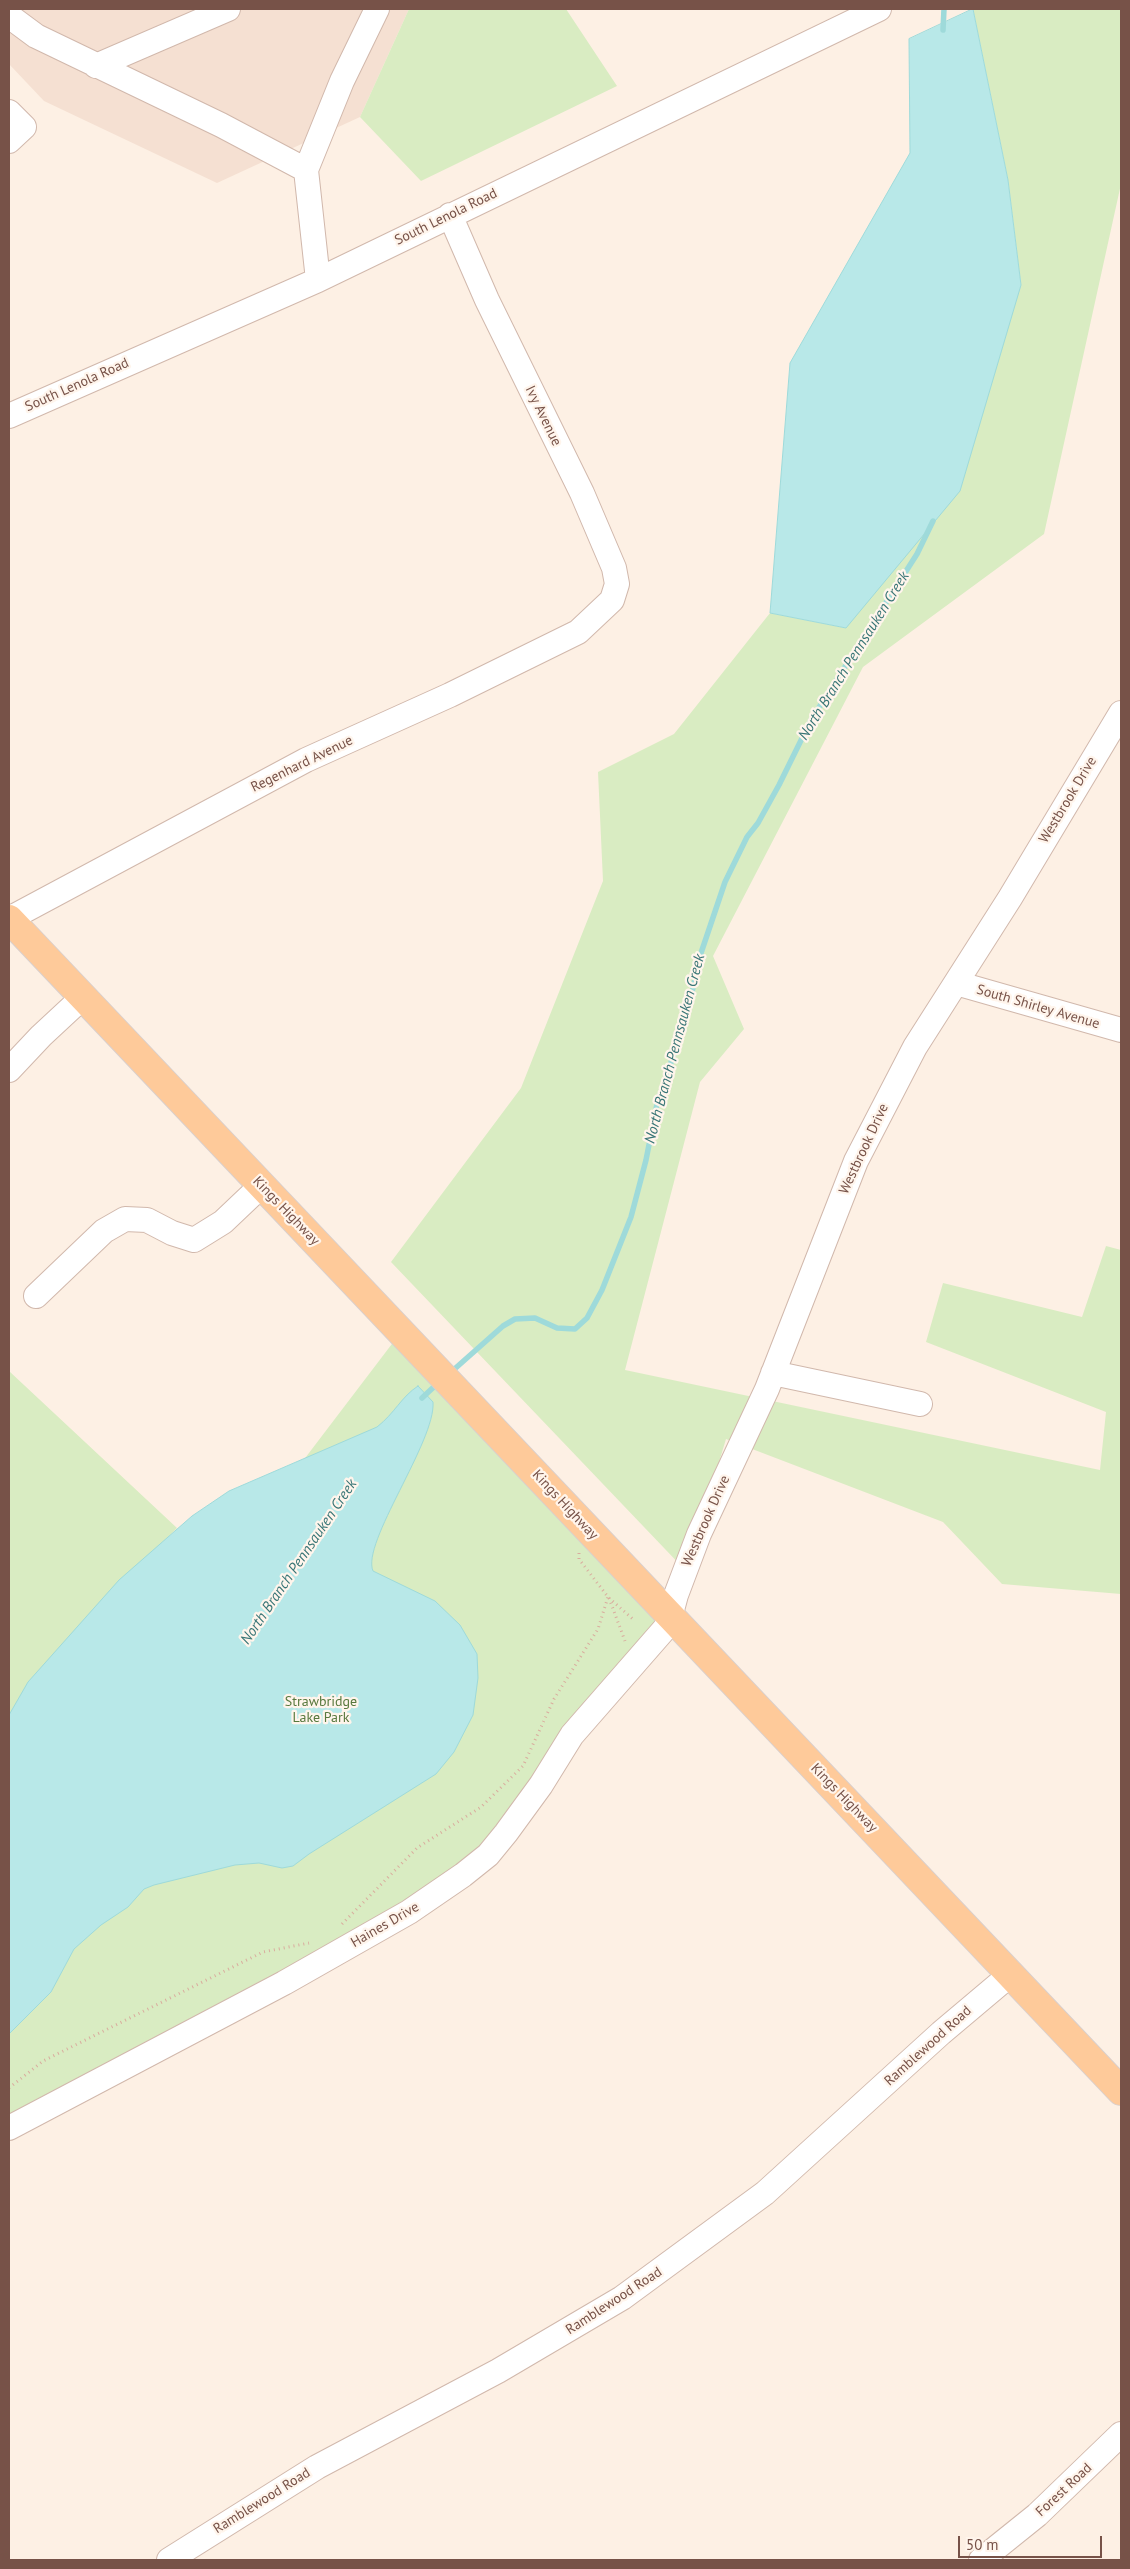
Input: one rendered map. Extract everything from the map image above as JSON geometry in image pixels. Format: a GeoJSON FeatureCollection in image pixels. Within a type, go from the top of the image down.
{"type":"FeatureCollection","features":[{"type":"Feature","properties":{"kind":"main road","name":"Kings Highway"},"geometry":{"type":"LineString","coordinates":[[9,918],[1121,2091]]}},
{"type":"Feature","properties":{"kind":"street"},"geometry":{"type":"LineString","coordinates":[[96,66],[228,9]]}},
{"type":"Feature","properties":{"kind":"street"},"geometry":{"type":"LineString","coordinates":[[318,280],[306,170],[342,81],[377,9]]}},
{"type":"Feature","properties":{"kind":"street","name":"South Lenola Road"},"geometry":{"type":"LineString","coordinates":[[10,412],[318,280],[878,9]]}},
{"type":"Feature","properties":{"kind":"street"},"geometry":{"type":"LineString","coordinates":[[14,16],[36,36],[306,170]]}},
{"type":"Feature","properties":{"kind":"street"},"geometry":{"type":"LineString","coordinates":[[9,112],[24,127],[9,141]]}},
{"type":"Feature","properties":{"kind":"street","name":"Ivy Avenue"},"geometry":{"type":"LineString","coordinates":[[450,215],[487,300],[582,493],[614,568],[617,584],[612,600],[597,614]]}},
{"type":"Feature","properties":{"kind":"street","name":"Regenhard Avenue"},"geometry":{"type":"LineString","coordinates":[[9,918],[306,760],[450,695],[578,632],[597,614]]}},
{"type":"Feature","properties":{"kind":"street","name":"Westbrook Drive"},"geometry":{"type":"LineString","coordinates":[[672,1616],[676,1595],[699,1534],[750,1428],[856,1161],[906,1063],[1121,714]]}},
{"type":"Feature","properties":{"kind":"street","name":"South Shirley Avenue"},"geometry":{"type":"LineString","coordinates":[[956,983],[1121,1030]]}},
{"type":"Feature","properties":{"kind":"street"},"geometry":{"type":"LineString","coordinates":[[9,1070],[83,998]]}},
{"type":"Feature","properties":{"kind":"street"},"geometry":{"type":"LineString","coordinates":[[36,1296],[104,1232],[125,1219],[147,1220],[172,1233],[194,1240],[223,1222],[262,1185]]}},
{"type":"Feature","properties":{"kind":"street"},"geometry":{"type":"LineString","coordinates":[[773,1373],[920,1404]]}},
{"type":"Feature","properties":{"kind":"street","name":"Haines Drive"},"geometry":{"type":"LineString","coordinates":[[9,2128],[317,1965],[409,1912],[464,1875],[488,1855],[506,1833],[572,1736],[668,1625],[672,1616]]}},
{"type":"Feature","properties":{"kind":"street","name":"Ramblewood Road"},"geometry":{"type":"LineString","coordinates":[[169,2560],[317,2467],[498,2371],[622,2298],[765,2193],[941,2033],[1011,1974]]}},
{"type":"Feature","properties":{"kind":"street","name":"Forest Road"},"geometry":{"type":"LineString","coordinates":[[981,2560],[1037,2515],[1121,2434]]}},
{"type":"Feature","properties":{"kind":"path"},"geometry":{"type":"LineString","coordinates":[[579,1552],[579,1559],[608,1597],[635,1621]]}},
{"type":"Feature","properties":{"kind":"path"},"geometry":{"type":"LineString","coordinates":[[608,1597],[625,1641]]}},
{"type":"Feature","properties":{"kind":"path"},"geometry":{"type":"LineString","coordinates":[[338,1928],[417,1848],[481,1807],[523,1766],[554,1699],[598,1628],[608,1597]]}},
{"type":"Feature","properties":{"kind":"path"},"geometry":{"type":"LineString","coordinates":[[9,2088],[43,2061],[264,1952],[310,1943],[317,1939]]}},
{"type":"Feature","properties":{"kind":"shaded area"},"geometry":{"type":"Polygon","coordinates":[[[9,9],[409,9],[360,117],[217,183],[44,101],[9,64],[9,9]]]}},
{"type":"Feature","properties":{"kind":"green space"},"geometry":{"type":"Polygon","coordinates":[[[409,9],[566,9],[617,86],[421,181],[360,117],[409,9]]]}},
{"type":"Feature","properties":{"kind":"green space"},"geometry":{"type":"Polygon","coordinates":[[[973,9],[1121,9],[1121,184],[1044,534],[863,667],[713,956],[744,1029],[700,1082],[625,1370],[1100,1470],[1106,1412],[926,1342],[943,1283],[1082,1317],[1106,1246],[1121,1250],[1121,1594],[1002,1584],[943,1522],[726,1439],[686,1571],[391,1262],[521,1088],[603,881],[598,772],[674,734],[770,613],[846,628],[1021,285],[1008,180],[973,9]]]}},
{"type":"Feature","properties":{"kind":"green space","name":"Strawbridge Lake Park"},"geometry":{"type":"Polygon","coordinates":[[[401,1332],[668,1625],[463,1875],[9,2129],[9,1371],[177,1528],[27,1684],[277,1495],[401,1332]]]}},
{"type":"Feature","properties":{"kind":"water"},"geometry":{"type":"Polygon","coordinates":[[[973,9],[1008,180],[1021,285],[960,491],[846,628],[770,613],[790,363],[910,153],[909,39],[973,9]]]}},
{"type":"Feature","properties":{"kind":"water"},"geometry":{"type":"Polygon","coordinates":[[[418,1386],[433,1402],[431,1419],[423,1441],[378,1538],[372,1557],[373,1571],[435,1601],[460,1625],[477,1654],[478,1678],[473,1715],[454,1752],[436,1774],[293,1866],[282,1868],[259,1863],[235,1865],[144,1889],[128,1907],[101,1925],[74,1949],[51,1992],[9,2034],[9,1715],[28,1682],[119,1580],[192,1516],[229,1491],[377,1427],[418,1386]]]}},
{"type":"Feature","properties":{"kind":"waterway","name":"North Branch Pennsauken Creek"},"geometry":{"type":"LineString","coordinates":[[943,30],[944,9]]}},
{"type":"Feature","properties":{"kind":"waterway","name":"North Branch Pennsauken Creek"},"geometry":{"type":"LineString","coordinates":[[450,1373],[503,1326],[515,1319],[535,1318],[557,1328],[575,1329],[587,1318],[602,1290],[631,1217],[646,1160],[657,1104],[686,1018],[701,953],[725,882],[747,837],[758,823],[779,785],[811,720],[917,554],[933,521]]}},
{"type":"Feature","properties":{"kind":"waterway","name":"North Branch Pennsauken Creek"},"geometry":{"type":"LineString","coordinates":[[422,1398],[439,1382]]}}]}
